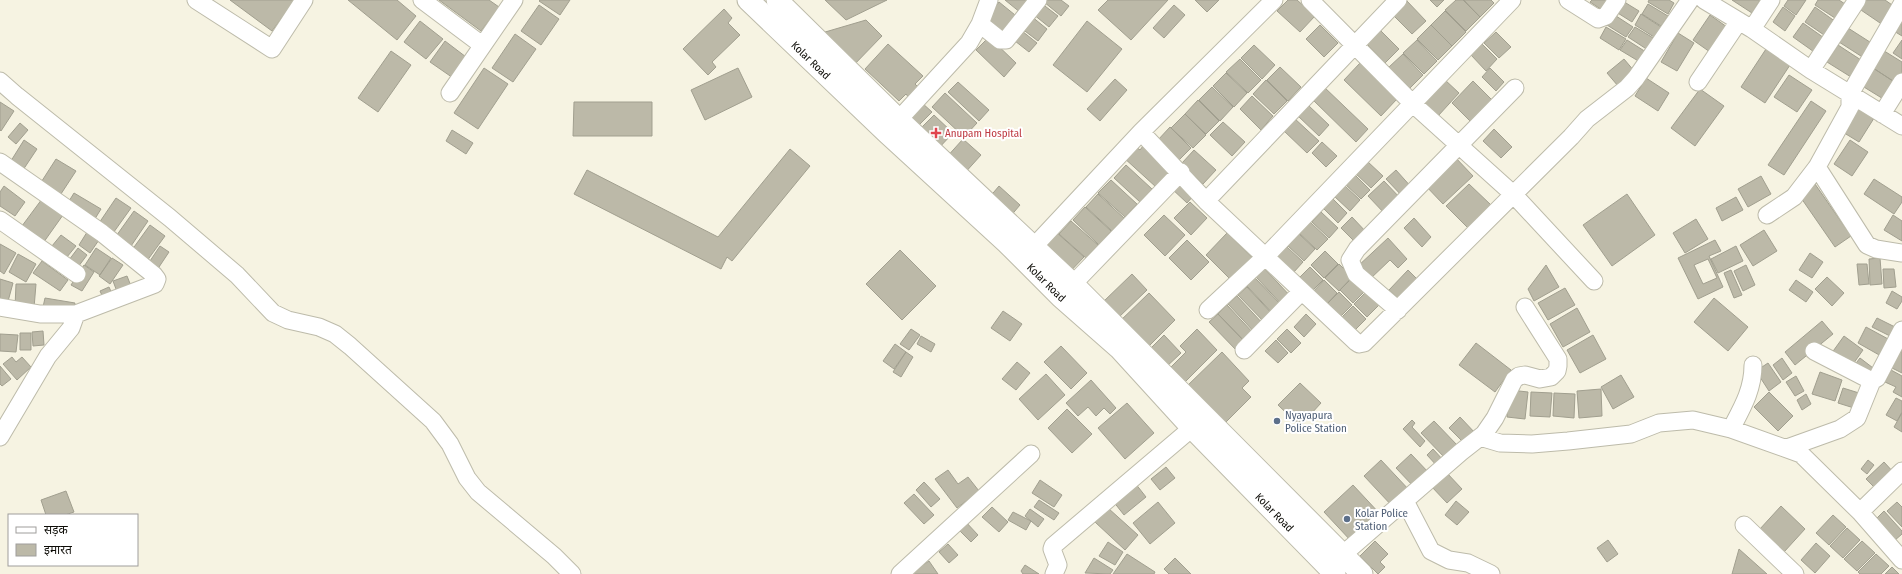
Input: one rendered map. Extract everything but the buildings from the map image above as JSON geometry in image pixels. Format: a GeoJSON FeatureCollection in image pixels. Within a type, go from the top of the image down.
{"type":"FeatureCollection","features":[{"type":"Feature","properties":{"kind":"main road","name":"Kolar Road"},"geometry":{"type":"LineString","coordinates":[[777,0],[893,126]]}},
{"type":"Feature","properties":{"kind":"main road","name":"Kolar Road"},"geometry":{"type":"LineString","coordinates":[[761,4],[1028,253],[1073,284],[1224,447],[1332,567],[1362,574]]}},
{"type":"Feature","properties":{"kind":"main road","name":"Kolar Road"},"geometry":{"type":"LineString","coordinates":[[1028,253],[1061,297],[1119,348],[1192,428],[1224,447]]}},
{"type":"Feature","properties":{"kind":"street"},"geometry":{"type":"LineString","coordinates":[[196,0],[272,49],[304,0]]}},
{"type":"Feature","properties":{"kind":"street"},"geometry":{"type":"LineString","coordinates":[[422,0],[482,45]]}},
{"type":"Feature","properties":{"kind":"street"},"geometry":{"type":"LineString","coordinates":[[450,93],[514,0]]}},
{"type":"Feature","properties":{"kind":"street"},"geometry":{"type":"LineString","coordinates":[[893,126],[969,43],[980,24],[989,0]]}},
{"type":"Feature","properties":{"kind":"street"},"geometry":{"type":"LineString","coordinates":[[980,24],[1000,40],[1006,40],[1038,0]]}},
{"type":"Feature","properties":{"kind":"street"},"geometry":{"type":"LineString","coordinates":[[1028,253],[1141,132],[1274,0]]}},
{"type":"Feature","properties":{"kind":"street"},"geometry":{"type":"LineString","coordinates":[[1310,0],[1412,103],[1513,194],[1594,281]]}},
{"type":"Feature","properties":{"kind":"street"},"geometry":{"type":"LineString","coordinates":[[1206,201],[1398,0]]}},
{"type":"Feature","properties":{"kind":"street"},"geometry":{"type":"LineString","coordinates":[[1208,310],[1266,256],[1512,0]]}},
{"type":"Feature","properties":{"kind":"street"},"geometry":{"type":"LineString","coordinates":[[1568,0],[1598,19],[1606,16],[1617,0]]}},
{"type":"Feature","properties":{"kind":"street"},"geometry":{"type":"LineString","coordinates":[[1141,132],[1181,172],[1206,201],[1266,256],[1301,292],[1359,344],[1364,343],[1572,137],[1587,119],[1632,83],[1644,68],[1690,0]]}},
{"type":"Feature","properties":{"kind":"street"},"geometry":{"type":"LineString","coordinates":[[1698,82],[1746,25],[1771,0]]}},
{"type":"Feature","properties":{"kind":"street"},"geometry":{"type":"LineString","coordinates":[[1811,70],[1857,0]]}},
{"type":"Feature","properties":{"kind":"street"},"geometry":{"type":"LineString","coordinates":[[1714,3],[1811,70],[1902,126]]}},
{"type":"Feature","properties":{"kind":"street"},"geometry":{"type":"LineString","coordinates":[[1767,215],[1794,197],[1816,167],[1850,107],[1850,94],[1902,4]]}},
{"type":"Feature","properties":{"kind":"street"},"geometry":{"type":"LineString","coordinates":[[1882,114],[1902,82]]}},
{"type":"Feature","properties":{"kind":"street"},"geometry":{"type":"LineString","coordinates":[[3,88],[170,218],[237,275],[273,313],[288,320],[319,327],[336,334],[432,421],[450,444],[468,478],[478,492],[554,556],[572,574]]}},
{"type":"Feature","properties":{"kind":"street"},"geometry":{"type":"LineString","coordinates":[[1398,310],[1356,274],[1350,260],[1357,249],[1515,88]]}},
{"type":"Feature","properties":{"kind":"street"},"geometry":{"type":"LineString","coordinates":[[0,162],[102,233],[157,279],[155,284],[76,314],[40,314],[0,307]]}},
{"type":"Feature","properties":{"kind":"street"},"geometry":{"type":"LineString","coordinates":[[1816,167],[1867,245],[1876,249],[1902,253]]}},
{"type":"Feature","properties":{"kind":"street"},"geometry":{"type":"LineString","coordinates":[[1073,284],[1181,172]]}},
{"type":"Feature","properties":{"kind":"street"},"geometry":{"type":"LineString","coordinates":[[0,220],[77,274]]}},
{"type":"Feature","properties":{"kind":"street"},"geometry":{"type":"LineString","coordinates":[[1244,350],[1301,292]]}},
{"type":"Feature","properties":{"kind":"street"},"geometry":{"type":"LineString","coordinates":[[1332,567],[1405,501],[1484,434],[1495,418],[1514,380],[1519,376],[1524,375],[1540,380],[1551,377],[1557,371],[1558,359],[1525,307]]}},
{"type":"Feature","properties":{"kind":"street"},"geometry":{"type":"LineString","coordinates":[[0,437],[48,356],[71,328],[76,314]]}},
{"type":"Feature","properties":{"kind":"street"},"geometry":{"type":"LineString","coordinates":[[1787,448],[1840,429],[1858,418],[1872,381],[1877,378],[1902,330]]}},
{"type":"Feature","properties":{"kind":"street"},"geometry":{"type":"LineString","coordinates":[[1814,351],[1872,381]]}},
{"type":"Feature","properties":{"kind":"street"},"geometry":{"type":"LineString","coordinates":[[1731,429],[1749,393],[1753,379],[1753,365]]}},
{"type":"Feature","properties":{"kind":"street"},"geometry":{"type":"LineString","coordinates":[[1480,437],[1500,443],[1532,444],[1631,434],[1659,423],[1693,420],[1731,429],[1801,454],[1860,512],[1902,560]]}},
{"type":"Feature","properties":{"kind":"street"},"geometry":{"type":"LineString","coordinates":[[1054,574],[1058,565],[1052,549],[1053,546],[1192,428]]}},
{"type":"Feature","properties":{"kind":"street"},"geometry":{"type":"LineString","coordinates":[[900,574],[1031,454]]}},
{"type":"Feature","properties":{"kind":"street"},"geometry":{"type":"LineString","coordinates":[[1860,512],[1902,472]]}},
{"type":"Feature","properties":{"kind":"street"},"geometry":{"type":"LineString","coordinates":[[1405,501],[1431,551],[1449,560],[1468,563],[1491,574]]}},
{"type":"Feature","properties":{"kind":"street"},"geometry":{"type":"LineString","coordinates":[[1744,525],[1795,574]]}},
{"type":"Feature","properties":{"kind":"place","name":"Anupam Hospital"},"geometry":{"type":"Point","coordinates":[936,133]}},
{"type":"Feature","properties":{"kind":"place","name":"Nyayapura Police Station"},"geometry":{"type":"Point","coordinates":[1277,421]}},
{"type":"Feature","properties":{"kind":"place","name":"Kolar Police Station"},"geometry":{"type":"Point","coordinates":[1347,519]}}]}
